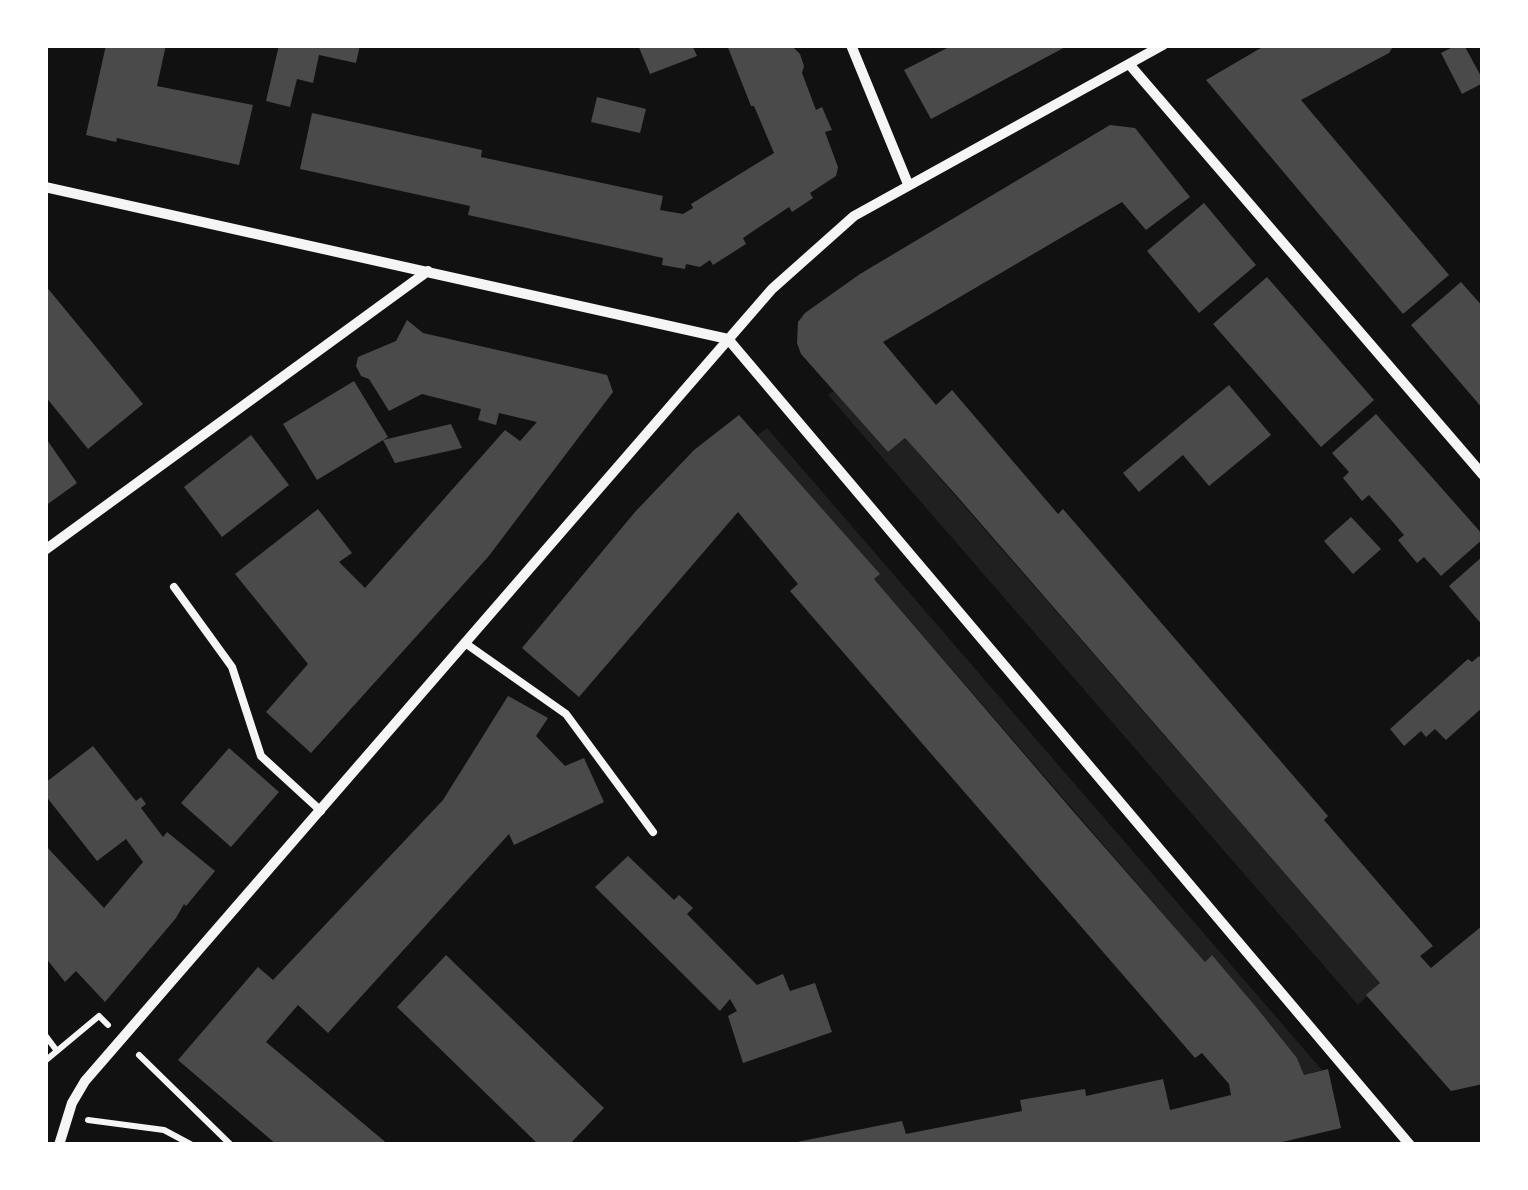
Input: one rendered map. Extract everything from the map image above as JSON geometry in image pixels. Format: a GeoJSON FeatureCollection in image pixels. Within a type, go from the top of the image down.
{"type":"FeatureCollection","features":[{"type":"Feature","properties":{"kind":"street"},"geometry":{"type":"LineString","coordinates":[[851,45],[908,184]]}},
{"type":"Feature","properties":{"kind":"street"},"geometry":{"type":"LineString","coordinates":[[59,1145],[64,1123],[85,1082],[772,289],[854,216],[1163,45]]}},
{"type":"Feature","properties":{"kind":"street"},"geometry":{"type":"LineString","coordinates":[[1129,64],[1483,475]]}},
{"type":"Feature","properties":{"kind":"street"},"geometry":{"type":"LineString","coordinates":[[45,188],[728,339],[1410,1145]]}},
{"type":"Feature","properties":{"kind":"street"},"geometry":{"type":"LineString","coordinates":[[45,550],[428,271]]}},
{"type":"Feature","properties":{"kind":"lane"},"geometry":{"type":"LineString","coordinates":[[174,587],[232,666],[261,756],[320,810]]}},
{"type":"Feature","properties":{"kind":"lane"},"geometry":{"type":"LineString","coordinates":[[465,643],[566,714],[653,832]]}},
{"type":"Feature","properties":{"kind":"path"},"geometry":{"type":"LineString","coordinates":[[45,1061],[98,1016],[230,1145]]}},
{"type":"Feature","properties":{"kind":"path"},"geometry":{"type":"LineString","coordinates":[[45,1036],[57,1051]]}},
{"type":"Feature","properties":{"kind":"path"},"geometry":{"type":"LineString","coordinates":[[64,1123],[92,1120],[164,1130],[192,1145]]}},
{"type":"Feature","properties":{"kind":"shaded area"},"geometry":{"type":"Polygon","coordinates":[[[834,391],[888,452],[905,438],[1380,983],[1358,1005],[828,395],[834,391]]]}},
{"type":"Feature","properties":{"kind":"shaded area"},"geometry":{"type":"Polygon","coordinates":[[[767,428],[1322,1070],[1304,1075],[1297,1058],[1212,955],[1205,962],[874,579],[879,573],[757,435],[767,428]]]}},
{"type":"Feature","properties":{"kind":"building"},"geometry":{"type":"Polygon","coordinates":[[[106,45],[166,45],[157,86],[253,105],[239,165],[117,138],[116,142],[86,135],[106,45]]]}},
{"type":"Feature","properties":{"kind":"building"},"geometry":{"type":"Polygon","coordinates":[[[279,45],[360,45],[356,63],[319,55],[313,83],[297,79],[290,107],[266,101],[279,45]]]}},
{"type":"Feature","properties":{"kind":"building"},"geometry":{"type":"Polygon","coordinates":[[[638,45],[692,45],[697,56],[650,74],[638,45]]]}},
{"type":"Feature","properties":{"kind":"building"},"geometry":{"type":"Polygon","coordinates":[[[727,45],[791,45],[800,54],[802,73],[816,110],[822,107],[832,130],[825,132],[838,167],[836,176],[810,193],[813,198],[792,212],[789,207],[743,238],[746,244],[713,265],[710,260],[700,267],[686,264],[685,269],[662,265],[663,258],[468,215],[470,206],[300,169],[312,113],[482,150],[481,157],[663,196],[660,210],[683,214],[693,208],[691,204],[774,153],[727,45]]]}},
{"type":"Feature","properties":{"kind":"building"},"geometry":{"type":"Polygon","coordinates":[[[953,45],[1069,45],[931,119],[904,70],[953,45]]]}},
{"type":"Feature","properties":{"kind":"building"},"geometry":{"type":"Polygon","coordinates":[[[1266,45],[1394,45],[1389,53],[1301,100],[1449,275],[1403,314],[1206,80],[1266,45]]]}},
{"type":"Feature","properties":{"kind":"building"},"geometry":{"type":"Polygon","coordinates":[[[1464,45],[1483,80],[1462,94],[1441,53],[1464,45]]]}},
{"type":"Feature","properties":{"kind":"building"},"geometry":{"type":"Polygon","coordinates":[[[597,97],[646,109],[640,133],[591,122],[597,97]]]}},
{"type":"Feature","properties":{"kind":"building"},"geometry":{"type":"Polygon","coordinates":[[[1110,125],[1135,128],[1190,197],[1146,230],[1122,202],[883,342],[936,405],[952,390],[1058,514],[1063,509],[1328,816],[1324,820],[1433,946],[1420,956],[1431,968],[1483,925],[1483,1084],[1451,1091],[1366,995],[1380,983],[956,495],[905,438],[888,452],[801,354],[798,322],[805,313],[860,274],[1110,125]]]}},
{"type":"Feature","properties":{"kind":"building"},"geometry":{"type":"Polygon","coordinates":[[[1204,203],[1256,265],[1199,313],[1147,251],[1204,203]]]}},
{"type":"Feature","properties":{"kind":"building"},"geometry":{"type":"Polygon","coordinates":[[[1267,277],[1374,400],[1321,447],[1213,324],[1267,277]]]}},
{"type":"Feature","properties":{"kind":"building"},"geometry":{"type":"Polygon","coordinates":[[[1461,282],[1483,307],[1483,409],[1411,325],[1461,282]]]}},
{"type":"Feature","properties":{"kind":"building"},"geometry":{"type":"Polygon","coordinates":[[[45,285],[143,404],[88,449],[45,396],[45,285]]]}},
{"type":"Feature","properties":{"kind":"building"},"geometry":{"type":"Polygon","coordinates":[[[407,320],[423,333],[607,375],[613,392],[488,557],[311,753],[266,712],[308,664],[235,574],[318,509],[352,553],[339,562],[365,588],[505,430],[520,441],[537,422],[499,413],[496,425],[478,420],[481,409],[422,394],[389,411],[356,366],[358,357],[396,341],[407,320]]]}},
{"type":"Feature","properties":{"kind":"building"},"geometry":{"type":"Polygon","coordinates":[[[354,381],[388,437],[317,480],[283,424],[354,381]]]}},
{"type":"Feature","properties":{"kind":"building"},"geometry":{"type":"Polygon","coordinates":[[[1229,385],[1271,435],[1209,486],[1183,455],[1139,492],[1123,473],[1229,385]]]}},
{"type":"Feature","properties":{"kind":"building"},"geometry":{"type":"Polygon","coordinates":[[[1376,414],[1483,535],[1441,576],[1424,557],[1417,563],[1398,540],[1404,535],[1369,495],[1362,501],[1343,478],[1349,472],[1332,453],[1376,414]]]}},
{"type":"Feature","properties":{"kind":"building"},"geometry":{"type":"Polygon","coordinates":[[[739,415],[880,574],[874,579],[1205,962],[1212,955],[1297,1058],[1304,1075],[1328,1069],[1341,1128],[1270,1145],[782,1145],[902,1121],[906,1134],[1022,1111],[1020,1100],[1085,1089],[1086,1096],[1163,1079],[1170,1110],[1231,1095],[1229,1084],[1202,1053],[1195,1058],[790,591],[798,584],[738,512],[579,697],[522,648],[635,512],[694,450],[739,415]]]}},
{"type":"Feature","properties":{"kind":"building"},"geometry":{"type":"Polygon","coordinates":[[[451,424],[462,448],[395,463],[383,440],[451,424]]]}},
{"type":"Feature","properties":{"kind":"building"},"geometry":{"type":"Polygon","coordinates":[[[251,435],[289,485],[222,537],[184,487],[251,435]]]}},
{"type":"Feature","properties":{"kind":"building"},"geometry":{"type":"Polygon","coordinates":[[[45,437],[77,483],[45,506],[45,437]]]}},
{"type":"Feature","properties":{"kind":"building"},"geometry":{"type":"Polygon","coordinates":[[[1351,517],[1381,549],[1353,574],[1324,541],[1351,517]]]}},
{"type":"Feature","properties":{"kind":"building"},"geometry":{"type":"Polygon","coordinates":[[[1483,556],[1483,626],[1449,586],[1483,556]]]}},
{"type":"Feature","properties":{"kind":"building"},"geometry":{"type":"Polygon","coordinates":[[[1479,656],[1483,661],[1483,707],[1446,740],[1435,729],[1426,737],[1421,731],[1404,746],[1390,729],[1468,659],[1472,662],[1479,656]]]}},
{"type":"Feature","properties":{"kind":"building"},"geometry":{"type":"Polygon","coordinates":[[[508,696],[548,718],[536,736],[565,766],[584,758],[604,802],[514,845],[509,834],[328,1033],[298,1005],[266,1042],[389,1145],[277,1145],[178,1060],[258,967],[273,980],[443,800],[508,696]]]}},
{"type":"Feature","properties":{"kind":"building"},"geometry":{"type":"Polygon","coordinates":[[[93,746],[136,801],[141,797],[146,804],[141,808],[163,837],[167,832],[215,871],[105,1002],[76,971],[65,982],[45,957],[45,845],[104,908],[143,862],[126,839],[97,861],[45,795],[45,783],[93,746]]]}},
{"type":"Feature","properties":{"kind":"building"},"geometry":{"type":"Polygon","coordinates":[[[229,748],[279,792],[231,847],[181,803],[229,748]]]}},
{"type":"Feature","properties":{"kind":"building"},"geometry":{"type":"Polygon","coordinates":[[[628,856],[674,900],[679,895],[693,908],[687,914],[757,985],[783,974],[790,991],[815,983],[832,1032],[743,1063],[728,1016],[737,1011],[730,999],[720,1011],[595,887],[628,856]]]}},
{"type":"Feature","properties":{"kind":"building"},"geometry":{"type":"Polygon","coordinates":[[[446,955],[604,1108],[569,1145],[539,1145],[397,1007],[446,955]]]}}]}
